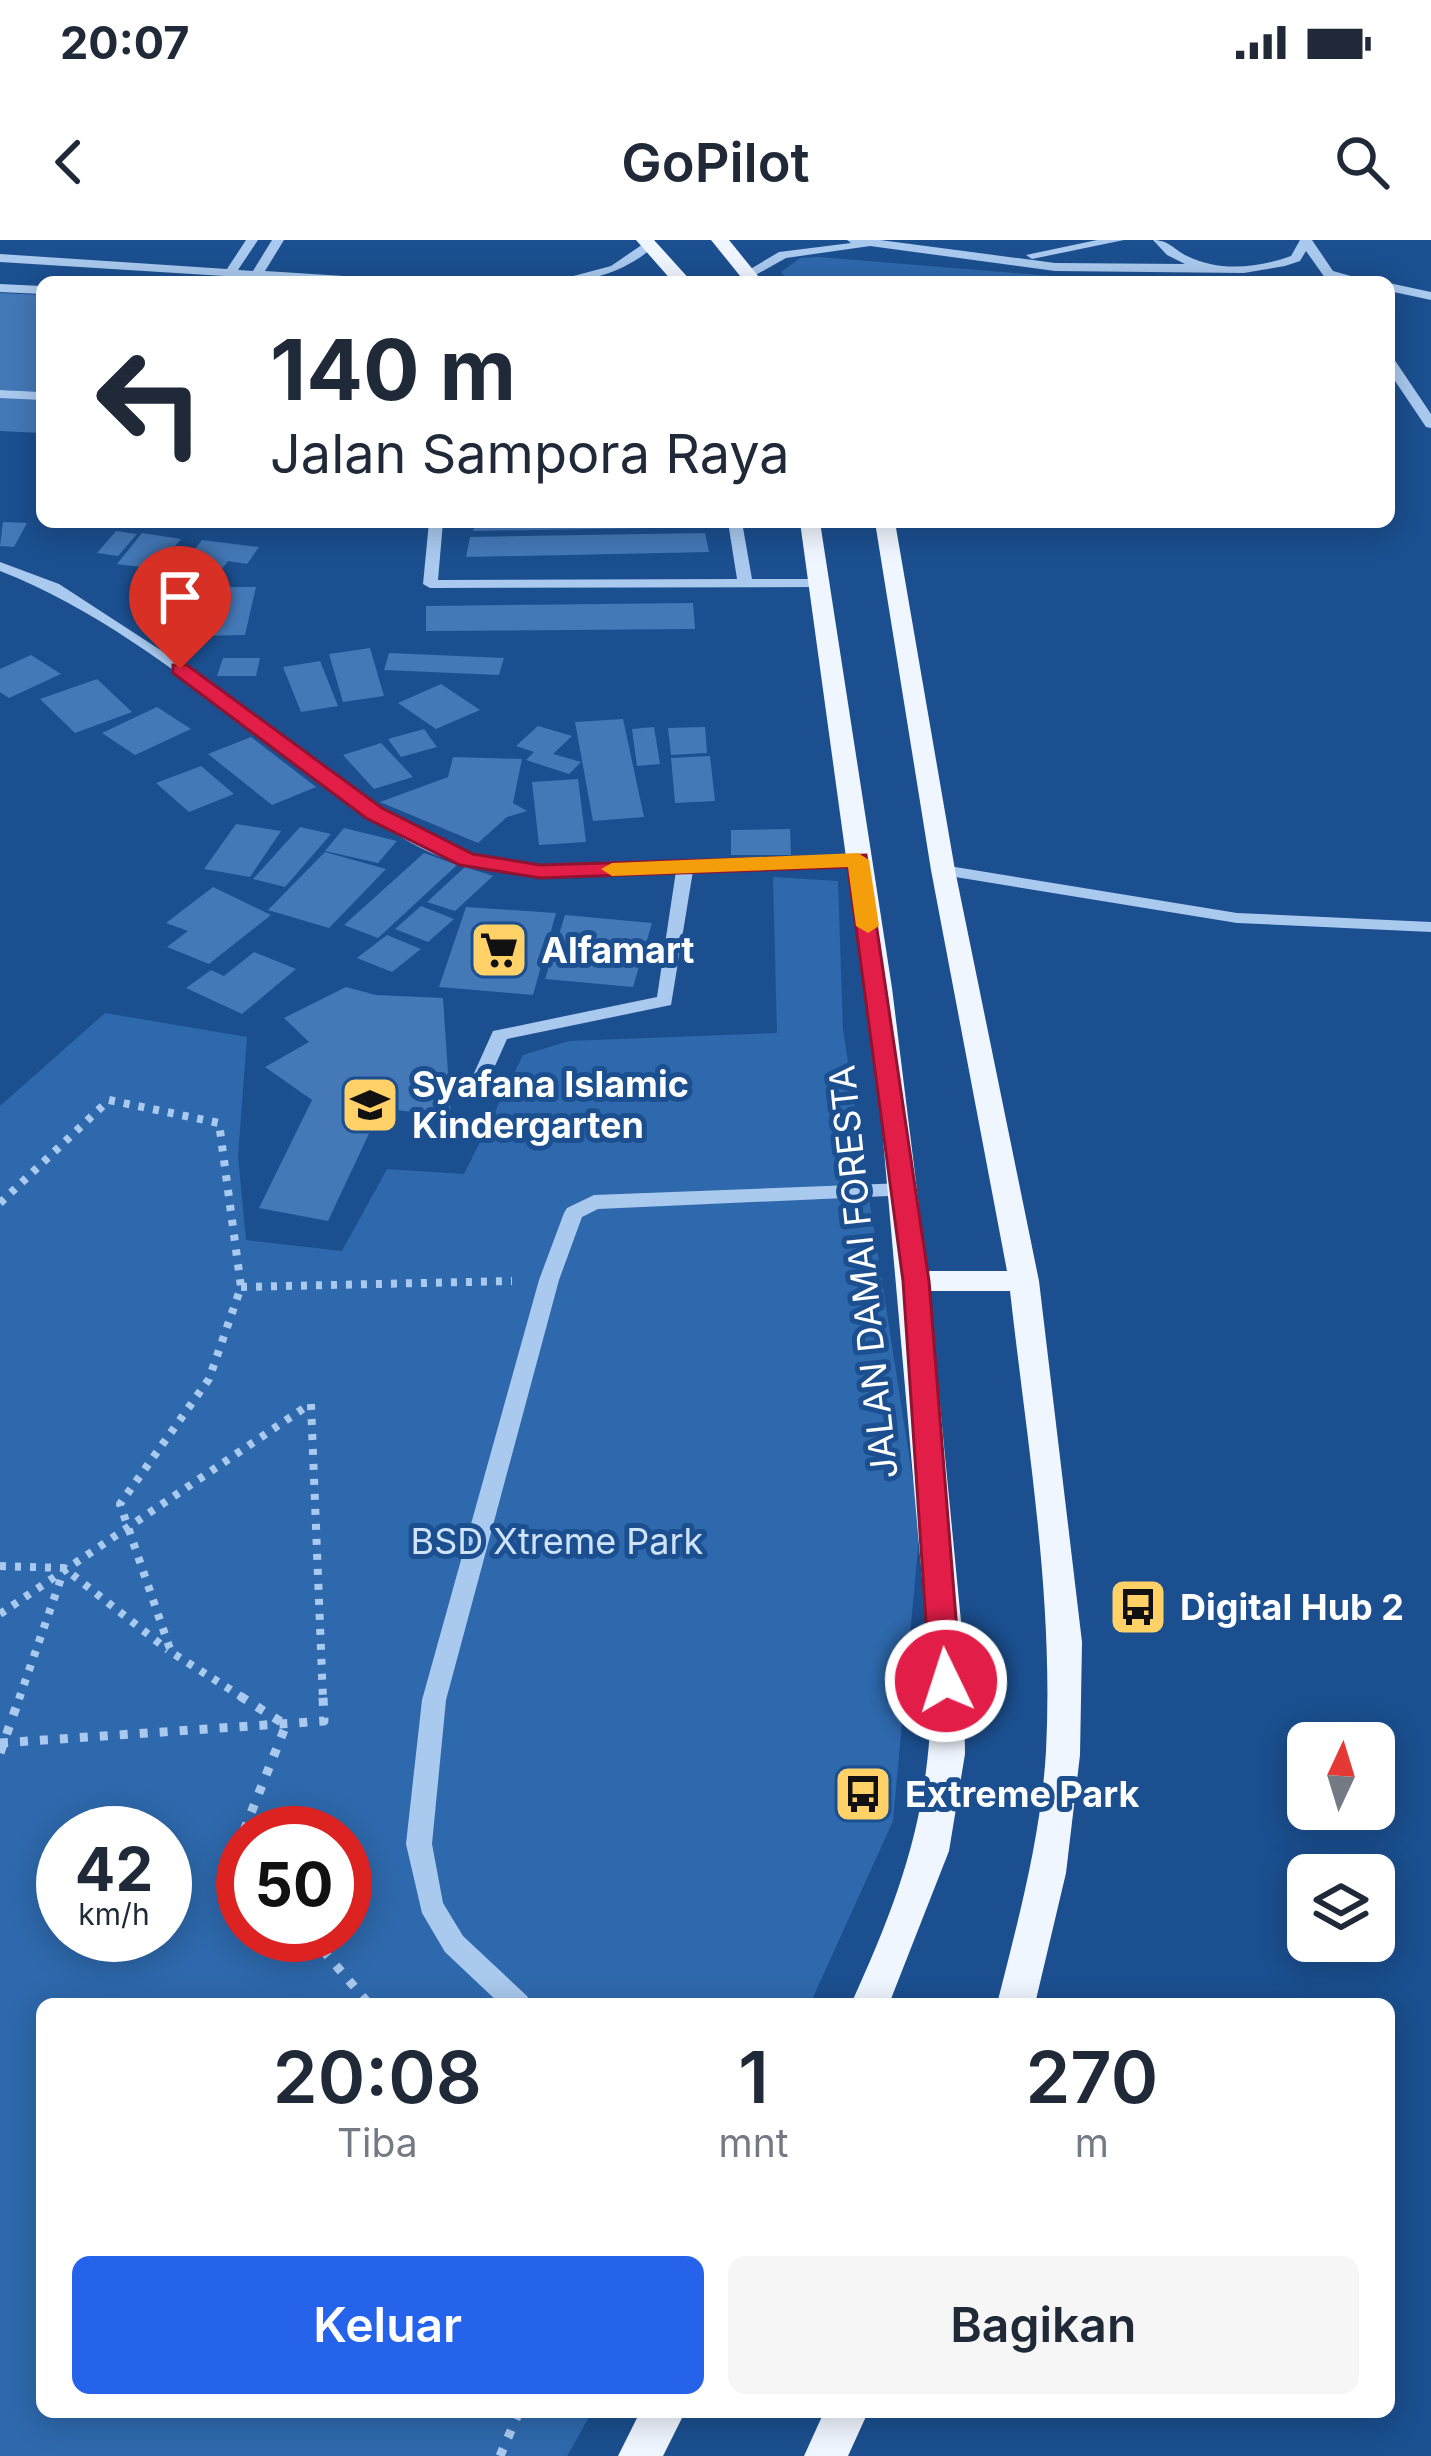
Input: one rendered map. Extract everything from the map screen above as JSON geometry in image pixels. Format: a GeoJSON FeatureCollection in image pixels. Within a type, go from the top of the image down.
{"type":"FeatureCollection","features":[{"type":"Feature","properties":{"kind":"main road"},"geometry":{"type":"LineString","coordinates":[[720,240],[749,276]]}},
{"type":"Feature","properties":{"kind":"main road"},"geometry":{"type":"LineString","coordinates":[[647,242],[677,276]]}},
{"type":"Feature","properties":{"kind":"main road","name":"JALAN DAMAI FORESTA"},"geometry":{"type":"LineString","coordinates":[[811,528],[916,1281],[948,1755],[938,1822],[914,1902],[873,1998]]}},
{"type":"Feature","properties":{"kind":"main road"},"geometry":{"type":"LineString","coordinates":[[886,528],[943,870],[1024,1281],[1065,1642],[1063,1755],[1048,1873],[1017,1998]]}},
{"type":"Feature","properties":{"kind":"main road"},"geometry":{"type":"LineString","coordinates":[[916,1281],[1024,1281]]}},
{"type":"Feature","properties":{"kind":"main road"},"geometry":{"type":"LineString","coordinates":[[639,2456],[661,2418]]}},
{"type":"Feature","properties":{"kind":"main road"},"geometry":{"type":"LineString","coordinates":[[825,2456],[844,2418]]}},
{"type":"Feature","properties":{"kind":"street"},"geometry":{"type":"LineString","coordinates":[[222,276],[251,240]]}},
{"type":"Feature","properties":{"kind":"street"},"geometry":{"type":"LineString","coordinates":[[257,274],[278,240]]}},
{"type":"Feature","properties":{"kind":"street"},"geometry":{"type":"LineString","coordinates":[[853,240],[1098,270],[1285,263],[1307,242],[1329,276]]}},
{"type":"Feature","properties":{"kind":"street"},"geometry":{"type":"LineString","coordinates":[[1002,259],[1118,240]]}},
{"type":"Feature","properties":{"kind":"street"},"geometry":{"type":"LineString","coordinates":[[1159,240],[1179,257],[1253,276]]}},
{"type":"Feature","properties":{"kind":"street"},"geometry":{"type":"LineString","coordinates":[[584,276],[615,269],[647,242]]}},
{"type":"Feature","properties":{"kind":"street"},"geometry":{"type":"LineString","coordinates":[[754,276],[783,255],[872,244]]}},
{"type":"Feature","properties":{"kind":"street"},"geometry":{"type":"LineString","coordinates":[[0,258],[222,276],[285,276]]}},
{"type":"Feature","properties":{"kind":"street"},"geometry":{"type":"LineString","coordinates":[[0,288],[36,290]]}},
{"type":"Feature","properties":{"kind":"street"},"geometry":{"type":"LineString","coordinates":[[1395,288],[1431,296]]}},
{"type":"Feature","properties":{"kind":"street"},"geometry":{"type":"LineString","coordinates":[[1395,371],[1431,424]]}},
{"type":"Feature","properties":{"kind":"street"},"geometry":{"type":"LineString","coordinates":[[0,394],[36,396]]}},
{"type":"Feature","properties":{"kind":"street"},"geometry":{"type":"LineString","coordinates":[[1413,398],[1431,398]]}},
{"type":"Feature","properties":{"kind":"street"},"geometry":{"type":"LineString","coordinates":[[435,528],[430,584],[819,583]]}},
{"type":"Feature","properties":{"kind":"street"},"geometry":{"type":"LineString","coordinates":[[736,528],[745,584]]}},
{"type":"Feature","properties":{"kind":"street"},"geometry":{"type":"LineString","coordinates":[[0,566],[22,571],[73,600],[180,669],[347,795],[441,850],[540,872],[858,860]]}},
{"type":"Feature","properties":{"kind":"street"},"geometry":{"type":"LineString","coordinates":[[475,1091],[500,1035],[665,1001],[685,867]]}},
{"type":"Feature","properties":{"kind":"street"},"geometry":{"type":"LineString","coordinates":[[943,870],[1237,918],[1431,927]]}},
{"type":"Feature","properties":{"kind":"street"},"geometry":{"type":"LineString","coordinates":[[512,1998],[454,1944],[431,1905],[419,1844],[434,1700],[549,1280],[574,1214],[594,1202],[904,1190]]}},
{"type":"Feature","properties":{"kind":"path"},"geometry":{"type":"LineString","coordinates":[[0,1203],[109,1100],[219,1123],[241,1288],[209,1378],[120,1504],[171,1652]]}},
{"type":"Feature","properties":{"kind":"path"},"geometry":{"type":"LineString","coordinates":[[241,1288],[549,1280]]}},
{"type":"Feature","properties":{"kind":"path"},"geometry":{"type":"LineString","coordinates":[[0,1614],[311,1404],[324,1721],[4,1743]]}},
{"type":"Feature","properties":{"kind":"path"},"geometry":{"type":"LineString","coordinates":[[0,1566],[64,1568],[171,1652],[286,1725]]}},
{"type":"Feature","properties":{"kind":"path"},"geometry":{"type":"LineString","coordinates":[[0,1753],[64,1568]]}},
{"type":"Feature","properties":{"kind":"path"},"geometry":{"type":"LineString","coordinates":[[254,1806],[286,1725]]}},
{"type":"Feature","properties":{"kind":"path"},"geometry":{"type":"LineString","coordinates":[[333,1962],[364,1998]]}},
{"type":"Feature","properties":{"kind":"path"},"geometry":{"type":"LineString","coordinates":[[500,2456],[516,2418]]}},
{"type":"Feature","properties":{"kind":"green space"},"geometry":{"type":"Polygon","coordinates":[[[800,258],[1053,276],[785,276],[781,272],[800,258]]]}},
{"type":"Feature","properties":{"kind":"green space","name":"BSD Xtreme Park"},"geometry":{"type":"Polygon","coordinates":[[[773,877],[838,881],[843,1030],[920,1526],[893,1821],[813,1998],[36,1998],[36,2418],[589,2418],[567,2456],[0,2456],[0,1106],[105,1013],[247,1037],[238,1156],[246,1240],[342,1251],[387,1169],[464,1174],[523,1055],[569,1041],[777,1033],[773,877]]]}},
{"type":"Feature","properties":{"kind":"building"},"geometry":{"type":"Polygon","coordinates":[[[0,293],[36,295],[36,392],[0,390],[0,293]]]}},
{"type":"Feature","properties":{"kind":"building"},"geometry":{"type":"Polygon","coordinates":[[[0,395],[36,397],[36,433],[0,431],[0,395]]]}},
{"type":"Feature","properties":{"kind":"building"},"geometry":{"type":"Polygon","coordinates":[[[3,522],[27,523],[14,547],[0,546],[3,522]]]}},
{"type":"Feature","properties":{"kind":"building"},"geometry":{"type":"Polygon","coordinates":[[[474,528],[648,528],[473,531],[474,528]]]}},
{"type":"Feature","properties":{"kind":"building"},"geometry":{"type":"Polygon","coordinates":[[[116,531],[137,534],[118,556],[97,553],[116,531]]]}},
{"type":"Feature","properties":{"kind":"building"},"geometry":{"type":"Polygon","coordinates":[[[142,533],[181,539],[156,569],[117,564],[142,533]]]}},
{"type":"Feature","properties":{"kind":"building"},"geometry":{"type":"Polygon","coordinates":[[[705,533],[709,552],[466,557],[470,537],[705,533]]]}},
{"type":"Feature","properties":{"kind":"building"},"geometry":{"type":"Polygon","coordinates":[[[202,540],[259,547],[247,564],[228,561],[212,581],[173,576],[202,540]]]}},
{"type":"Feature","properties":{"kind":"building"},"geometry":{"type":"Polygon","coordinates":[[[203,587],[256,587],[245,635],[191,636],[203,587]]]}},
{"type":"Feature","properties":{"kind":"building"},"geometry":{"type":"Polygon","coordinates":[[[693,603],[695,629],[426,631],[426,606],[693,603]]]}},
{"type":"Feature","properties":{"kind":"building"},"geometry":{"type":"Polygon","coordinates":[[[370,648],[384,696],[343,702],[329,654],[370,648]]]}},
{"type":"Feature","properties":{"kind":"building"},"geometry":{"type":"Polygon","coordinates":[[[389,653],[504,658],[499,675],[384,670],[389,653]]]}},
{"type":"Feature","properties":{"kind":"building"},"geometry":{"type":"Polygon","coordinates":[[[31,655],[61,674],[9,698],[0,692],[0,669],[31,655]]]}},
{"type":"Feature","properties":{"kind":"building"},"geometry":{"type":"Polygon","coordinates":[[[223,658],[260,658],[256,676],[217,676],[223,658]]]}},
{"type":"Feature","properties":{"kind":"building"},"geometry":{"type":"Polygon","coordinates":[[[320,661],[338,706],[301,712],[283,667],[320,661]]]}},
{"type":"Feature","properties":{"kind":"building"},"geometry":{"type":"Polygon","coordinates":[[[97,679],[132,712],[75,733],[40,699],[97,679]]]}},
{"type":"Feature","properties":{"kind":"building"},"geometry":{"type":"Polygon","coordinates":[[[441,684],[480,710],[436,729],[398,703],[441,684]]]}},
{"type":"Feature","properties":{"kind":"building"},"geometry":{"type":"Polygon","coordinates":[[[157,707],[191,729],[135,755],[102,733],[157,707]]]}},
{"type":"Feature","properties":{"kind":"building"},"geometry":{"type":"Polygon","coordinates":[[[623,719],[644,817],[593,821],[575,722],[623,719]]]}},
{"type":"Feature","properties":{"kind":"building"},"geometry":{"type":"Polygon","coordinates":[[[538,726],[572,736],[553,754],[581,762],[569,774],[526,760],[534,752],[516,746],[538,726]]]}},
{"type":"Feature","properties":{"kind":"building"},"geometry":{"type":"Polygon","coordinates":[[[654,727],[660,764],[637,766],[632,729],[654,727]]]}},
{"type":"Feature","properties":{"kind":"building"},"geometry":{"type":"Polygon","coordinates":[[[705,727],[707,753],[671,755],[668,728],[705,727]]]}},
{"type":"Feature","properties":{"kind":"building"},"geometry":{"type":"Polygon","coordinates":[[[424,729],[437,747],[401,757],[388,739],[424,729]]]}},
{"type":"Feature","properties":{"kind":"building"},"geometry":{"type":"Polygon","coordinates":[[[251,737],[316,787],[272,805],[208,754],[251,737]]]}},
{"type":"Feature","properties":{"kind":"building"},"geometry":{"type":"Polygon","coordinates":[[[381,743],[413,777],[374,789],[343,755],[381,743]]]}},
{"type":"Feature","properties":{"kind":"building"},"geometry":{"type":"Polygon","coordinates":[[[710,756],[715,801],[675,803],[671,758],[710,756]]]}},
{"type":"Feature","properties":{"kind":"building"},"geometry":{"type":"Polygon","coordinates":[[[453,757],[522,759],[513,803],[527,811],[507,817],[478,843],[380,802],[448,777],[453,757]]]}},
{"type":"Feature","properties":{"kind":"building"},"geometry":{"type":"Polygon","coordinates":[[[201,766],[234,794],[189,812],[156,783],[201,766]]]}},
{"type":"Feature","properties":{"kind":"building"},"geometry":{"type":"Polygon","coordinates":[[[578,779],[586,842],[539,845],[532,782],[578,779]]]}},
{"type":"Feature","properties":{"kind":"building"},"geometry":{"type":"Polygon","coordinates":[[[236,824],[281,831],[250,877],[204,869],[236,824]]]}},
{"type":"Feature","properties":{"kind":"building"},"geometry":{"type":"Polygon","coordinates":[[[300,827],[331,834],[285,887],[253,879],[300,827]]]}},
{"type":"Feature","properties":{"kind":"building"},"geometry":{"type":"Polygon","coordinates":[[[344,828],[397,841],[378,863],[325,851],[344,828]]]}},
{"type":"Feature","properties":{"kind":"building"},"geometry":{"type":"Polygon","coordinates":[[[790,829],[791,855],[731,855],[731,830],[790,829]]]}},
{"type":"Feature","properties":{"kind":"building"},"geometry":{"type":"Polygon","coordinates":[[[325,852],[386,869],[329,928],[268,910],[325,852]]]}},
{"type":"Feature","properties":{"kind":"building"},"geometry":{"type":"Polygon","coordinates":[[[424,853],[457,865],[378,938],[344,925],[424,853]]]}},
{"type":"Feature","properties":{"kind":"building"},"geometry":{"type":"Polygon","coordinates":[[[465,867],[493,876],[455,911],[427,902],[465,867]]]}},
{"type":"Feature","properties":{"kind":"building"},"geometry":{"type":"Polygon","coordinates":[[[213,887],[271,915],[209,964],[167,947],[188,931],[166,923],[213,887]]]}},
{"type":"Feature","properties":{"kind":"building"},"geometry":{"type":"Polygon","coordinates":[[[421,906],[454,919],[428,942],[395,929],[421,906]]]}},
{"type":"Feature","properties":{"kind":"building","name":"Alfamart"},"geometry":{"type":"Polygon","coordinates":[[[466,907],[556,913],[533,995],[439,987],[466,907]]]}},
{"type":"Feature","properties":{"kind":"building"},"geometry":{"type":"Polygon","coordinates":[[[565,915],[652,923],[633,987],[545,979],[565,915]]]}},
{"type":"Feature","properties":{"kind":"building"},"geometry":{"type":"Polygon","coordinates":[[[387,935],[421,949],[392,972],[357,958],[387,935]]]}},
{"type":"Feature","properties":{"kind":"building"},"geometry":{"type":"Polygon","coordinates":[[[254,952],[296,969],[242,1014],[186,988],[211,970],[224,976],[254,952]]]}},
{"type":"Feature","properties":{"kind":"building"},"geometry":{"type":"Polygon","coordinates":[[[346,987],[376,995],[443,998],[451,1117],[381,1108],[328,1221],[259,1208],[312,1100],[265,1067],[309,1042],[284,1018],[346,987]]]}},
{"type":"Feature","properties":{"kind":"slow traffic"},"geometry":{"type":"LineString","coordinates":[[612,869],[858,860],[868,926]]}},
{"type":"Feature","properties":{"kind":"place","name":"Alfamart"},"geometry":{"type":"Point","coordinates":[499,950]}},
{"type":"Feature","properties":{"kind":"place","name":"Syafana Islamic Kindergarten"},"geometry":{"type":"Point","coordinates":[370,1105]}},
{"type":"Feature","properties":{"kind":"place","name":"Digital Hub 2"},"geometry":{"type":"Point","coordinates":[1138,1607]}},
{"type":"Feature","properties":{"kind":"place","name":"Extreme Park"},"geometry":{"type":"Point","coordinates":[863,1794]}},
{"type":"Feature","properties":{"kind":"route"},"geometry":{"type":"LineString","coordinates":[[180,669],[401,831],[467,860],[540,872],[858,860],[916,1281],[946,1681]]}}]}
